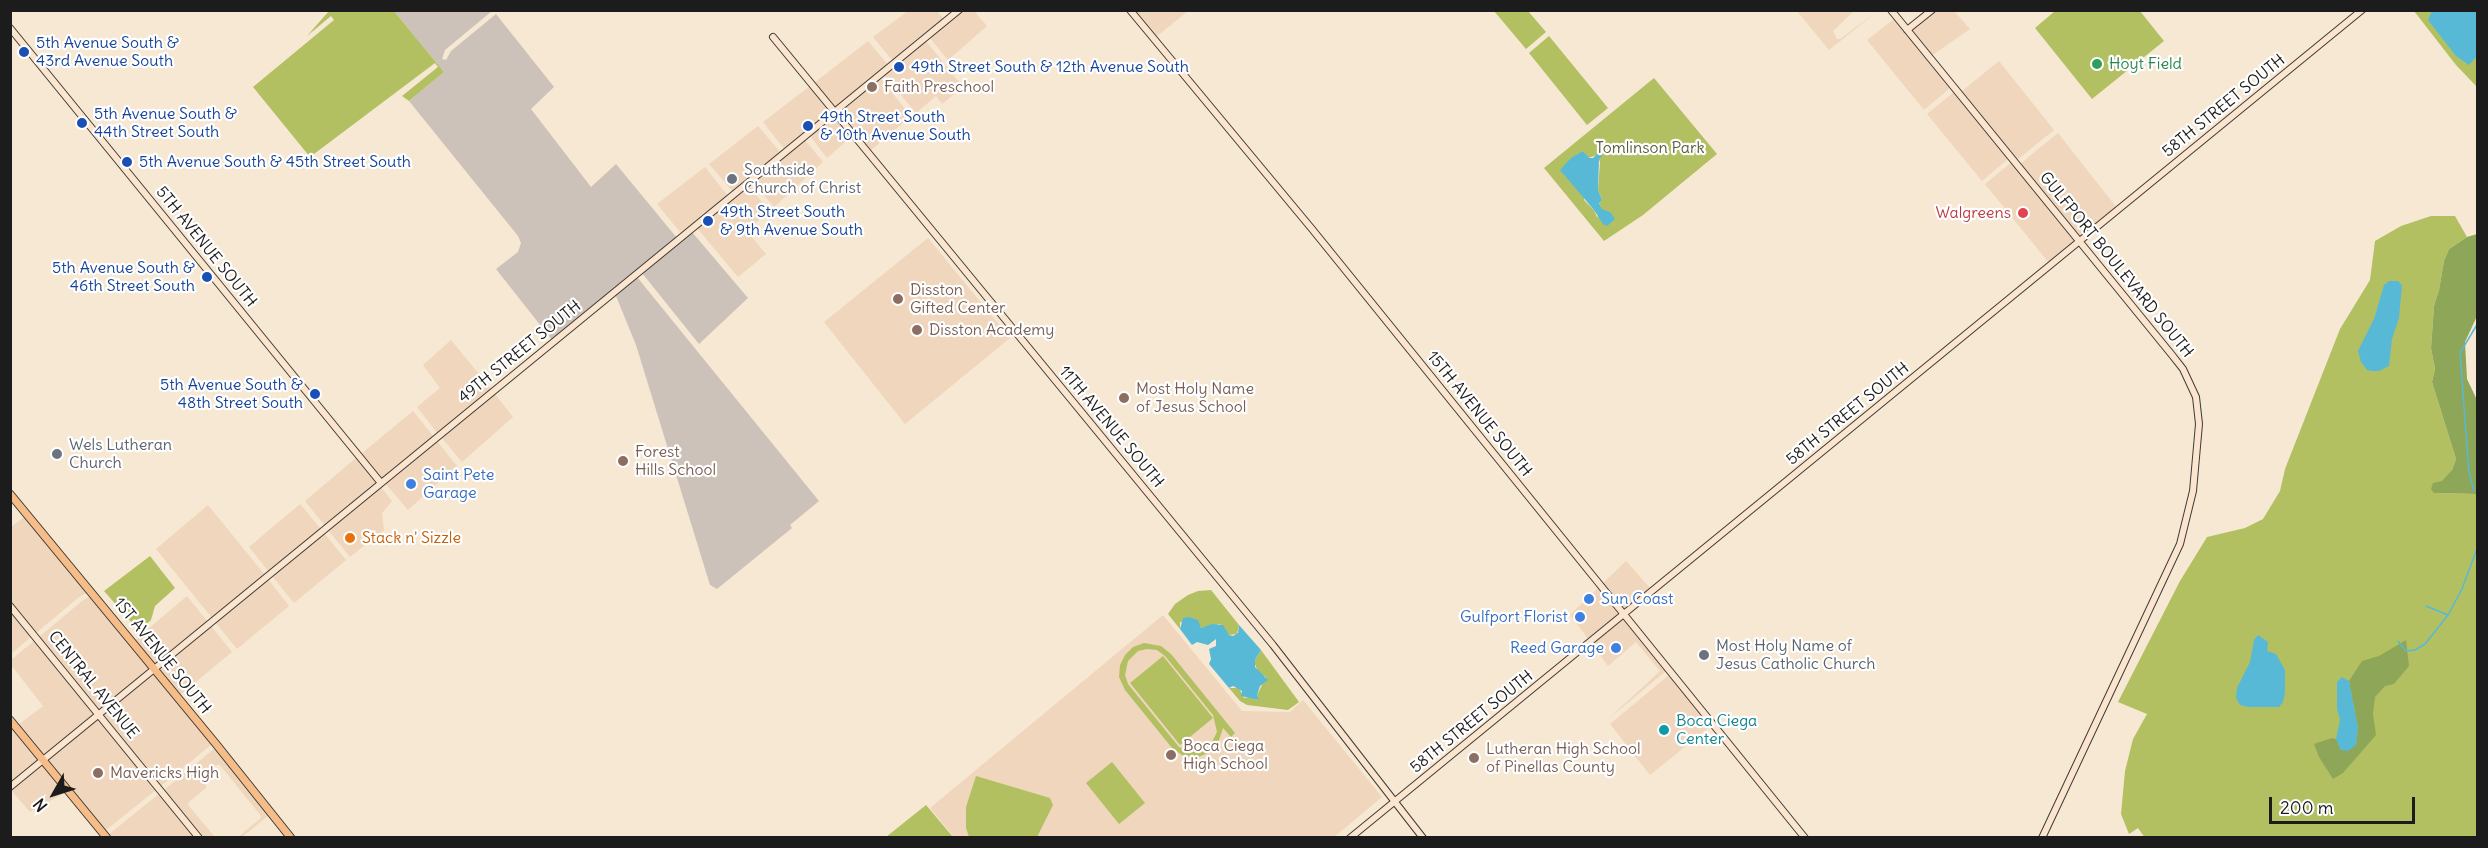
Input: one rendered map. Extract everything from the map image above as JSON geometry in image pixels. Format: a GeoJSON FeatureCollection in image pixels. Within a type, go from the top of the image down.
{"type":"FeatureCollection","features":[{"type":"Feature","properties":{"kind":"main road","name":"1ST AVENUE SOUTH"},"geometry":{"type":"LineString","coordinates":[[10,494],[291,837]]}},
{"type":"Feature","properties":{"kind":"main road"},"geometry":{"type":"LineString","coordinates":[[10,720],[107,837]]}},
{"type":"Feature","properties":{"kind":"street","name":"49TH STREET SOUTH"},"geometry":{"type":"LineString","coordinates":[[10,787],[959,10]]}},
{"type":"Feature","properties":{"kind":"street","name":"15TH AVENUE SOUTH"},"geometry":{"type":"LineString","coordinates":[[1130,10],[1318,237],[1805,837]]}},
{"type":"Feature","properties":{"kind":"street","name":"GULFPORT BOULEVARD SOUTH"},"geometry":{"type":"LineString","coordinates":[[1891,10],[2183,369],[2196,397],[2199,424],[2193,491],[2180,544],[2042,837]]}},
{"type":"Feature","properties":{"kind":"street"},"geometry":{"type":"LineString","coordinates":[[1907,30],[1932,10]]}},
{"type":"Feature","properties":{"kind":"street","name":"58TH STREET SOUTH"},"geometry":{"type":"LineString","coordinates":[[1350,837],[2361,10]]}},
{"type":"Feature","properties":{"kind":"street","name":"5TH AVENUE SOUTH"},"geometry":{"type":"LineString","coordinates":[[10,28],[381,483]]}},
{"type":"Feature","properties":{"kind":"street","name":"11TH AVENUE SOUTH"},"geometry":{"type":"LineString","coordinates":[[773,37],[1273,645],[1423,837]]}},
{"type":"Feature","properties":{"kind":"street","name":"CENTRAL AVENUE"},"geometry":{"type":"LineString","coordinates":[[10,606],[200,837]]}},
{"type":"Feature","properties":{"kind":"shaded area"},"geometry":{"type":"Polygon","coordinates":[[[1936,10],[1954,11],[1970,29],[1931,56],[1911,31],[1936,10]]]}},
{"type":"Feature","properties":{"kind":"shaded area"},"geometry":{"type":"Polygon","coordinates":[[[394,11],[492,11],[445,50],[442,59],[446,60],[451,51],[496,14],[554,87],[531,109],[591,187],[616,164],[677,238],[552,340],[496,269],[518,252],[521,243],[518,236],[409,101],[444,72],[394,11]]]}},
{"type":"Feature","properties":{"kind":"shaded area"},"geometry":{"type":"Polygon","coordinates":[[[908,11],[937,11],[944,19],[893,61],[873,37],[908,11]]]}},
{"type":"Feature","properties":{"kind":"shaded area"},"geometry":{"type":"Polygon","coordinates":[[[963,11],[974,11],[987,26],[948,60],[930,38],[963,11]]]}},
{"type":"Feature","properties":{"kind":"shaded area"},"geometry":{"type":"Polygon","coordinates":[[[1134,11],[1188,11],[1156,37],[1134,11]]]}},
{"type":"Feature","properties":{"kind":"shaded area"},"geometry":{"type":"Polygon","coordinates":[[[1797,11],[1854,11],[1833,31],[1837,39],[1840,39],[1878,11],[1829,50],[1797,11]]]}},
{"type":"Feature","properties":{"kind":"shaded area"},"geometry":{"type":"Polygon","coordinates":[[[1894,19],[1950,88],[1924,110],[1867,40],[1894,19]]]}},
{"type":"Feature","properties":{"kind":"shaded area"},"geometry":{"type":"Polygon","coordinates":[[[868,41],[888,65],[835,109],[814,83],[868,41]]]}},
{"type":"Feature","properties":{"kind":"shaded area"},"geometry":{"type":"Polygon","coordinates":[[[926,41],[963,87],[942,104],[936,96],[916,113],[884,75],[926,41]]]}},
{"type":"Feature","properties":{"kind":"shaded area"},"geometry":{"type":"Polygon","coordinates":[[[1999,61],[2054,130],[2017,160],[1961,92],[1999,61]]]}},
{"type":"Feature","properties":{"kind":"shaded area"},"geometry":{"type":"Polygon","coordinates":[[[880,78],[911,116],[870,151],[838,113],[880,78]]]}},
{"type":"Feature","properties":{"kind":"shaded area"},"geometry":{"type":"Polygon","coordinates":[[[810,86],[831,112],[785,150],[763,122],[810,86]]]}},
{"type":"Feature","properties":{"kind":"shaded area"},"geometry":{"type":"Polygon","coordinates":[[[1954,92],[2008,159],[1982,181],[1927,114],[1954,92]]]}},
{"type":"Feature","properties":{"kind":"shaded area"},"geometry":{"type":"Polygon","coordinates":[[[834,116],[851,137],[827,158],[810,136],[834,116]]]}},
{"type":"Feature","properties":{"kind":"shaded area"},"geometry":{"type":"Polygon","coordinates":[[[758,126],[781,153],[733,192],[709,164],[758,126]]]}},
{"type":"Feature","properties":{"kind":"shaded area"},"geometry":{"type":"Polygon","coordinates":[[[2058,133],[2117,208],[2079,238],[2020,164],[2058,133]]]}},
{"type":"Feature","properties":{"kind":"shaded area"},"geometry":{"type":"Polygon","coordinates":[[[805,140],[823,162],[774,207],[753,182],[805,140]]]}},
{"type":"Feature","properties":{"kind":"shaded area"},"geometry":{"type":"Polygon","coordinates":[[[2012,162],[2075,242],[2049,263],[1985,184],[2012,162]]]}},
{"type":"Feature","properties":{"kind":"shaded area"},"geometry":{"type":"Polygon","coordinates":[[[705,167],[728,196],[693,225],[680,232],[657,204],[705,167]]]}},
{"type":"Feature","properties":{"kind":"shaded area"},"geometry":{"type":"Polygon","coordinates":[[[749,186],[769,211],[747,231],[766,254],[738,277],[697,228],[749,186]]]}},
{"type":"Feature","properties":{"kind":"shaded area"},"geometry":{"type":"Polygon","coordinates":[[[692,232],[748,298],[699,344],[642,273],[692,232]]]}},
{"type":"Feature","properties":{"kind":"shaded area","name":"Disston Academy"},"geometry":{"type":"Polygon","coordinates":[[[928,238],[1010,338],[905,424],[824,322],[928,238]]]}},
{"type":"Feature","properties":{"kind":"shaded area"},"geometry":{"type":"Polygon","coordinates":[[[637,277],[819,501],[790,525],[792,528],[717,589],[710,585],[636,345],[616,296],[604,304],[637,277]]]}},
{"type":"Feature","properties":{"kind":"shaded area"},"geometry":{"type":"Polygon","coordinates":[[[451,340],[492,390],[438,434],[417,407],[440,388],[423,365],[451,340]]]}},
{"type":"Feature","properties":{"kind":"shaded area"},"geometry":{"type":"Polygon","coordinates":[[[495,394],[513,417],[462,462],[442,438],[495,394]]]}},
{"type":"Feature","properties":{"kind":"shaded area"},"geometry":{"type":"Polygon","coordinates":[[[413,411],[434,437],[382,479],[361,454],[413,411]]]}},
{"type":"Feature","properties":{"kind":"shaded area"},"geometry":{"type":"Polygon","coordinates":[[[437,441],[457,466],[408,510],[385,483],[437,441]]]}},
{"type":"Feature","properties":{"kind":"shaded area"},"geometry":{"type":"Polygon","coordinates":[[[357,457],[378,483],[325,526],[305,501],[357,457]]]}},
{"type":"Feature","properties":{"kind":"shaded area"},"geometry":{"type":"Polygon","coordinates":[[[381,487],[392,501],[382,513],[384,530],[350,557],[328,530],[381,487]]]}},
{"type":"Feature","properties":{"kind":"shaded area"},"geometry":{"type":"Polygon","coordinates":[[[300,504],[321,529],[269,572],[249,547],[300,504]]]}},
{"type":"Feature","properties":{"kind":"shaded area"},"geometry":{"type":"Polygon","coordinates":[[[208,505],[265,575],[212,618],[156,549],[208,505]]]}},
{"type":"Feature","properties":{"kind":"shaded area"},"geometry":{"type":"Polygon","coordinates":[[[25,516],[88,592],[36,633],[11,602],[10,528],[25,516]]]}},
{"type":"Feature","properties":{"kind":"shaded area"},"geometry":{"type":"Polygon","coordinates":[[[324,533],[346,560],[294,603],[272,576],[324,533]]]}},
{"type":"Feature","properties":{"kind":"shaded area"},"geometry":{"type":"Polygon","coordinates":[[[1626,561],[1651,589],[1624,612],[1602,584],[1626,561]]]}},
{"type":"Feature","properties":{"kind":"shaded area"},"geometry":{"type":"Polygon","coordinates":[[[268,579],[289,606],[237,649],[215,622],[268,579]]]}},
{"type":"Feature","properties":{"kind":"shaded area"},"geometry":{"type":"Polygon","coordinates":[[[1598,588],[1619,615],[1589,640],[1570,615],[1598,588]]]}},
{"type":"Feature","properties":{"kind":"shaded area"},"geometry":{"type":"Polygon","coordinates":[[[91,596],[151,668],[100,710],[39,637],[91,596]]]}},
{"type":"Feature","properties":{"kind":"shaded area"},"geometry":{"type":"Polygon","coordinates":[[[187,596],[208,622],[155,665],[135,640],[187,596]]]}},
{"type":"Feature","properties":{"kind":"shaded area"},"geometry":{"type":"Polygon","coordinates":[[[10,611],[32,636],[11,654],[10,654],[10,611]]]}},
{"type":"Feature","properties":{"kind":"shaded area","name":"Boca Ciega High School"},"geometry":{"type":"Polygon","coordinates":[[[1163,615],[1242,711],[1290,712],[1303,700],[1382,797],[1333,838],[954,837],[930,808],[1163,615]]]}},
{"type":"Feature","properties":{"kind":"shaded area"},"geometry":{"type":"Polygon","coordinates":[[[1623,619],[1666,671],[1607,720],[1660,671],[1636,642],[1608,666],[1592,644],[1623,619]]]}},
{"type":"Feature","properties":{"kind":"shaded area"},"geometry":{"type":"Polygon","coordinates":[[[211,626],[232,652],[180,695],[159,669],[211,626]]]}},
{"type":"Feature","properties":{"kind":"shaded area"},"geometry":{"type":"Polygon","coordinates":[[[35,640],[95,714],[44,756],[18,725],[43,706],[11,665],[11,660],[35,640]]]}},
{"type":"Feature","properties":{"kind":"shaded area"},"geometry":{"type":"Polygon","coordinates":[[[154,672],[212,744],[161,786],[103,714],[154,672]]]}},
{"type":"Feature","properties":{"kind":"shaded area"},"geometry":{"type":"Polygon","coordinates":[[[1669,675],[1711,726],[1650,775],[1610,724],[1669,675]]]}},
{"type":"Feature","properties":{"kind":"shaded area"},"geometry":{"type":"Polygon","coordinates":[[[98,718],[157,789],[105,831],[47,760],[98,718]]]}},
{"type":"Feature","properties":{"kind":"shaded area"},"geometry":{"type":"Polygon","coordinates":[[[14,728],[39,760],[11,784],[11,731],[14,728]]]}},
{"type":"Feature","properties":{"kind":"shaded area"},"geometry":{"type":"Polygon","coordinates":[[[215,748],[269,815],[242,837],[238,837],[261,816],[220,765],[206,774],[206,788],[188,805],[215,837],[203,837],[164,790],[215,748]]]}},
{"type":"Feature","properties":{"kind":"shaded area"},"geometry":{"type":"Polygon","coordinates":[[[43,764],[66,792],[30,812],[11,790],[43,764]]]}},
{"type":"Feature","properties":{"kind":"shaded area"},"geometry":{"type":"Polygon","coordinates":[[[160,793],[196,837],[110,838],[108,835],[160,793]]]}},
{"type":"Feature","properties":{"kind":"green space"},"geometry":{"type":"Polygon","coordinates":[[[329,11],[394,11],[444,72],[409,101],[402,96],[438,67],[435,63],[310,157],[253,87],[334,20],[331,16],[307,36],[329,11]]]}},
{"type":"Feature","properties":{"kind":"green space"},"geometry":{"type":"Polygon","coordinates":[[[1494,11],[1528,11],[1546,32],[1526,49],[1494,11]]]}},
{"type":"Feature","properties":{"kind":"green space","name":"Hoyt Field"},"geometry":{"type":"Polygon","coordinates":[[[2055,11],[2140,11],[2164,41],[2092,99],[2035,28],[2055,11]]]}},
{"type":"Feature","properties":{"kind":"green space"},"geometry":{"type":"Polygon","coordinates":[[[2414,11],[2477,11],[2477,87],[2456,65],[2414,11]]]}},
{"type":"Feature","properties":{"kind":"green space"},"geometry":{"type":"Polygon","coordinates":[[[1549,36],[1608,108],[1587,125],[1529,53],[1549,36]]]}},
{"type":"Feature","properties":{"kind":"green space","name":"Tomlinson Park"},"geometry":{"type":"Polygon","coordinates":[[[1654,78],[1717,154],[1643,215],[1604,241],[1544,168],[1654,78]],[[1583,151],[1584,200],[1594,210],[1597,217],[1607,211],[1602,210],[1599,202],[1602,200],[1598,190],[1600,162],[1597,155],[1588,158],[1583,151]]]}},
{"type":"Feature","properties":{"kind":"green space"},"geometry":{"type":"Polygon","coordinates":[[[2431,216],[2455,216],[2467,237],[2449,249],[2444,261],[2434,306],[2431,348],[2435,369],[2432,382],[2456,459],[2452,470],[2435,493],[2477,494],[2477,837],[2145,838],[2138,828],[2129,834],[2121,814],[2125,771],[2133,739],[2147,714],[2118,702],[2180,581],[2207,537],[2245,528],[2263,519],[2280,491],[2285,469],[2340,329],[2370,280],[2375,241],[2401,226],[2431,216]]]}},
{"type":"Feature","properties":{"kind":"green space"},"geometry":{"type":"Polygon","coordinates":[[[2477,234],[2477,316],[2465,342],[2467,379],[2477,400],[2477,494],[2434,493],[2431,489],[2433,483],[2442,481],[2452,470],[2456,459],[2432,382],[2435,369],[2431,348],[2434,306],[2449,249],[2467,237],[2477,234]]]}},
{"type":"Feature","properties":{"kind":"green space"},"geometry":{"type":"Polygon","coordinates":[[[150,556],[175,588],[155,606],[151,620],[139,631],[104,591],[150,556]]]}},
{"type":"Feature","properties":{"kind":"green space"},"geometry":{"type":"Polygon","coordinates":[[[1211,590],[1239,625],[1237,634],[1229,635],[1220,624],[1201,628],[1199,624],[1180,622],[1180,629],[1168,614],[1175,604],[1188,595],[1211,590]]]}},
{"type":"Feature","properties":{"kind":"green space"},"geometry":{"type":"Polygon","coordinates":[[[2406,640],[2409,666],[2394,684],[2385,686],[2375,697],[2373,714],[2376,735],[2343,773],[2333,779],[2319,757],[2314,744],[2332,738],[2336,739],[2341,750],[2356,745],[2358,728],[2349,681],[2362,661],[2379,656],[2406,640]]]}},
{"type":"Feature","properties":{"kind":"green space"},"geometry":{"type":"Polygon","coordinates":[[[1144,643],[1161,646],[1171,654],[1235,733],[1231,737],[1223,728],[1217,746],[1198,757],[1182,755],[1172,748],[1125,690],[1119,677],[1120,665],[1125,655],[1133,647],[1144,643]],[[1157,650],[1138,651],[1128,661],[1125,675],[1128,684],[1179,747],[1191,752],[1204,749],[1211,744],[1217,732],[1213,715],[1165,656],[1157,650]]]}},
{"type":"Feature","properties":{"kind":"green space"},"geometry":{"type":"Polygon","coordinates":[[[1261,650],[1299,702],[1288,710],[1247,705],[1240,701],[1229,688],[1239,688],[1244,698],[1250,697],[1258,700],[1257,695],[1266,677],[1259,674],[1254,662],[1261,650]]]}},
{"type":"Feature","properties":{"kind":"green space"},"geometry":{"type":"Polygon","coordinates":[[[1163,656],[1213,718],[1180,745],[1130,683],[1163,656]]]}},
{"type":"Feature","properties":{"kind":"green space"},"geometry":{"type":"Polygon","coordinates":[[[1112,762],[1145,803],[1119,824],[1086,783],[1112,762]]]}},
{"type":"Feature","properties":{"kind":"green space"},"geometry":{"type":"Polygon","coordinates":[[[976,776],[1050,798],[1053,805],[1037,837],[969,837],[966,828],[966,807],[976,776]]]}},
{"type":"Feature","properties":{"kind":"green space"},"geometry":{"type":"Polygon","coordinates":[[[926,805],[953,837],[886,837],[926,805]]]}},
{"type":"Feature","properties":{"kind":"water"},"geometry":{"type":"Polygon","coordinates":[[[2432,11],[2477,11],[2477,56],[2469,65],[2456,56],[2428,20],[2432,11]]]}},
{"type":"Feature","properties":{"kind":"water"},"geometry":{"type":"Polygon","coordinates":[[[1583,151],[1589,158],[1593,158],[1600,151],[1602,156],[1599,159],[1598,190],[1602,200],[1599,203],[1602,209],[1610,212],[1615,219],[1607,226],[1560,170],[1571,158],[1583,151]]]}},
{"type":"Feature","properties":{"kind":"water"},"geometry":{"type":"Polygon","coordinates":[[[2389,281],[2398,281],[2402,285],[2399,318],[2392,339],[2389,366],[2379,371],[2367,370],[2361,362],[2358,351],[2374,319],[2384,285],[2389,281]]]}},
{"type":"Feature","properties":{"kind":"water"},"geometry":{"type":"Polygon","coordinates":[[[1183,618],[1198,620],[1201,628],[1212,624],[1223,625],[1229,635],[1233,636],[1238,633],[1239,625],[1261,650],[1255,660],[1255,667],[1268,680],[1260,686],[1257,695],[1259,700],[1241,696],[1242,691],[1233,686],[1229,688],[1209,664],[1211,659],[1209,649],[1216,646],[1216,639],[1208,645],[1197,642],[1192,645],[1180,629],[1183,618]]]}},
{"type":"Feature","properties":{"kind":"water"},"geometry":{"type":"Polygon","coordinates":[[[2258,635],[2268,642],[2267,651],[2276,654],[2285,670],[2285,693],[2279,707],[2248,707],[2240,705],[2236,698],[2237,688],[2250,662],[2254,640],[2258,635]]]}},
{"type":"Feature","properties":{"kind":"water"},"geometry":{"type":"Polygon","coordinates":[[[2342,677],[2349,681],[2358,728],[2356,745],[2348,751],[2341,750],[2336,739],[2340,720],[2337,709],[2337,682],[2342,677]]]}},
{"type":"Feature","properties":{"kind":"waterway"},"geometry":{"type":"LineString","coordinates":[[2474,491],[2469,473],[2460,353],[2478,323]]}},
{"type":"Feature","properties":{"kind":"waterway"},"geometry":{"type":"LineString","coordinates":[[2398,641],[2406,651],[2415,650],[2425,644],[2448,615],[2462,589],[2478,546]]}},
{"type":"Feature","properties":{"kind":"waterway"},"geometry":{"type":"LineString","coordinates":[[2426,606],[2448,615]]}},
{"type":"Feature","properties":{"kind":"place","name":"5th Avenue South & 43rd Avenue South"},"geometry":{"type":"Point","coordinates":[24,52]}},
{"type":"Feature","properties":{"kind":"place","name":"Hoyt Field"},"geometry":{"type":"Point","coordinates":[2097,64]}},
{"type":"Feature","properties":{"kind":"place","name":"49th Street South & 12th Avenue South"},"geometry":{"type":"Point","coordinates":[899,67]}},
{"type":"Feature","properties":{"kind":"place","name":"Faith Preschool"},"geometry":{"type":"Point","coordinates":[872,87]}},
{"type":"Feature","properties":{"kind":"place","name":"5th Avenue South & 44th Street South"},"geometry":{"type":"Point","coordinates":[82,123]}},
{"type":"Feature","properties":{"kind":"place","name":"49th Street South & 10th Avenue South"},"geometry":{"type":"Point","coordinates":[808,126]}},
{"type":"Feature","properties":{"kind":"place","name":"5th Avenue South & 45th Street South"},"geometry":{"type":"Point","coordinates":[127,162]}},
{"type":"Feature","properties":{"kind":"place","name":"Southside Church of Christ"},"geometry":{"type":"Point","coordinates":[732,179]}},
{"type":"Feature","properties":{"kind":"place","name":"Walgreens"},"geometry":{"type":"Point","coordinates":[2023,213]}},
{"type":"Feature","properties":{"kind":"place","name":"49th Street South & 9th Avenue South"},"geometry":{"type":"Point","coordinates":[708,221]}},
{"type":"Feature","properties":{"kind":"place","name":"5th Avenue South & 46th Street South"},"geometry":{"type":"Point","coordinates":[207,277]}},
{"type":"Feature","properties":{"kind":"place","name":"Disston Gifted Center"},"geometry":{"type":"Point","coordinates":[898,299]}},
{"type":"Feature","properties":{"kind":"place","name":"Disston Academy"},"geometry":{"type":"Point","coordinates":[917,330]}},
{"type":"Feature","properties":{"kind":"place","name":"5th Avenue South & 48th Street South"},"geometry":{"type":"Point","coordinates":[315,394]}},
{"type":"Feature","properties":{"kind":"place","name":"Most Holy Name of Jesus School"},"geometry":{"type":"Point","coordinates":[1124,398]}},
{"type":"Feature","properties":{"kind":"place","name":"Wels Lutheran Church"},"geometry":{"type":"Point","coordinates":[57,454]}},
{"type":"Feature","properties":{"kind":"place","name":"Forest Hills School"},"geometry":{"type":"Point","coordinates":[623,461]}},
{"type":"Feature","properties":{"kind":"place","name":"Saint Pete Garage"},"geometry":{"type":"Point","coordinates":[411,484]}},
{"type":"Feature","properties":{"kind":"place","name":"Stack n' Sizzle"},"geometry":{"type":"Point","coordinates":[350,538]}},
{"type":"Feature","properties":{"kind":"place","name":"Sun Coast"},"geometry":{"type":"Point","coordinates":[1589,599]}},
{"type":"Feature","properties":{"kind":"place","name":"Gulfport Florist"},"geometry":{"type":"Point","coordinates":[1580,617]}},
{"type":"Feature","properties":{"kind":"place","name":"Reed Garage"},"geometry":{"type":"Point","coordinates":[1616,648]}},
{"type":"Feature","properties":{"kind":"place","name":"Most Holy Name of Jesus Catholic Church"},"geometry":{"type":"Point","coordinates":[1704,655]}},
{"type":"Feature","properties":{"kind":"place","name":"Boca Ciega Center"},"geometry":{"type":"Point","coordinates":[1664,730]}},
{"type":"Feature","properties":{"kind":"place","name":"Boca Ciega High School"},"geometry":{"type":"Point","coordinates":[1171,755]}},
{"type":"Feature","properties":{"kind":"place","name":"Lutheran High School of Pinellas County"},"geometry":{"type":"Point","coordinates":[1474,758]}},
{"type":"Feature","properties":{"kind":"place","name":"Mavericks High"},"geometry":{"type":"Point","coordinates":[98,773]}}]}
